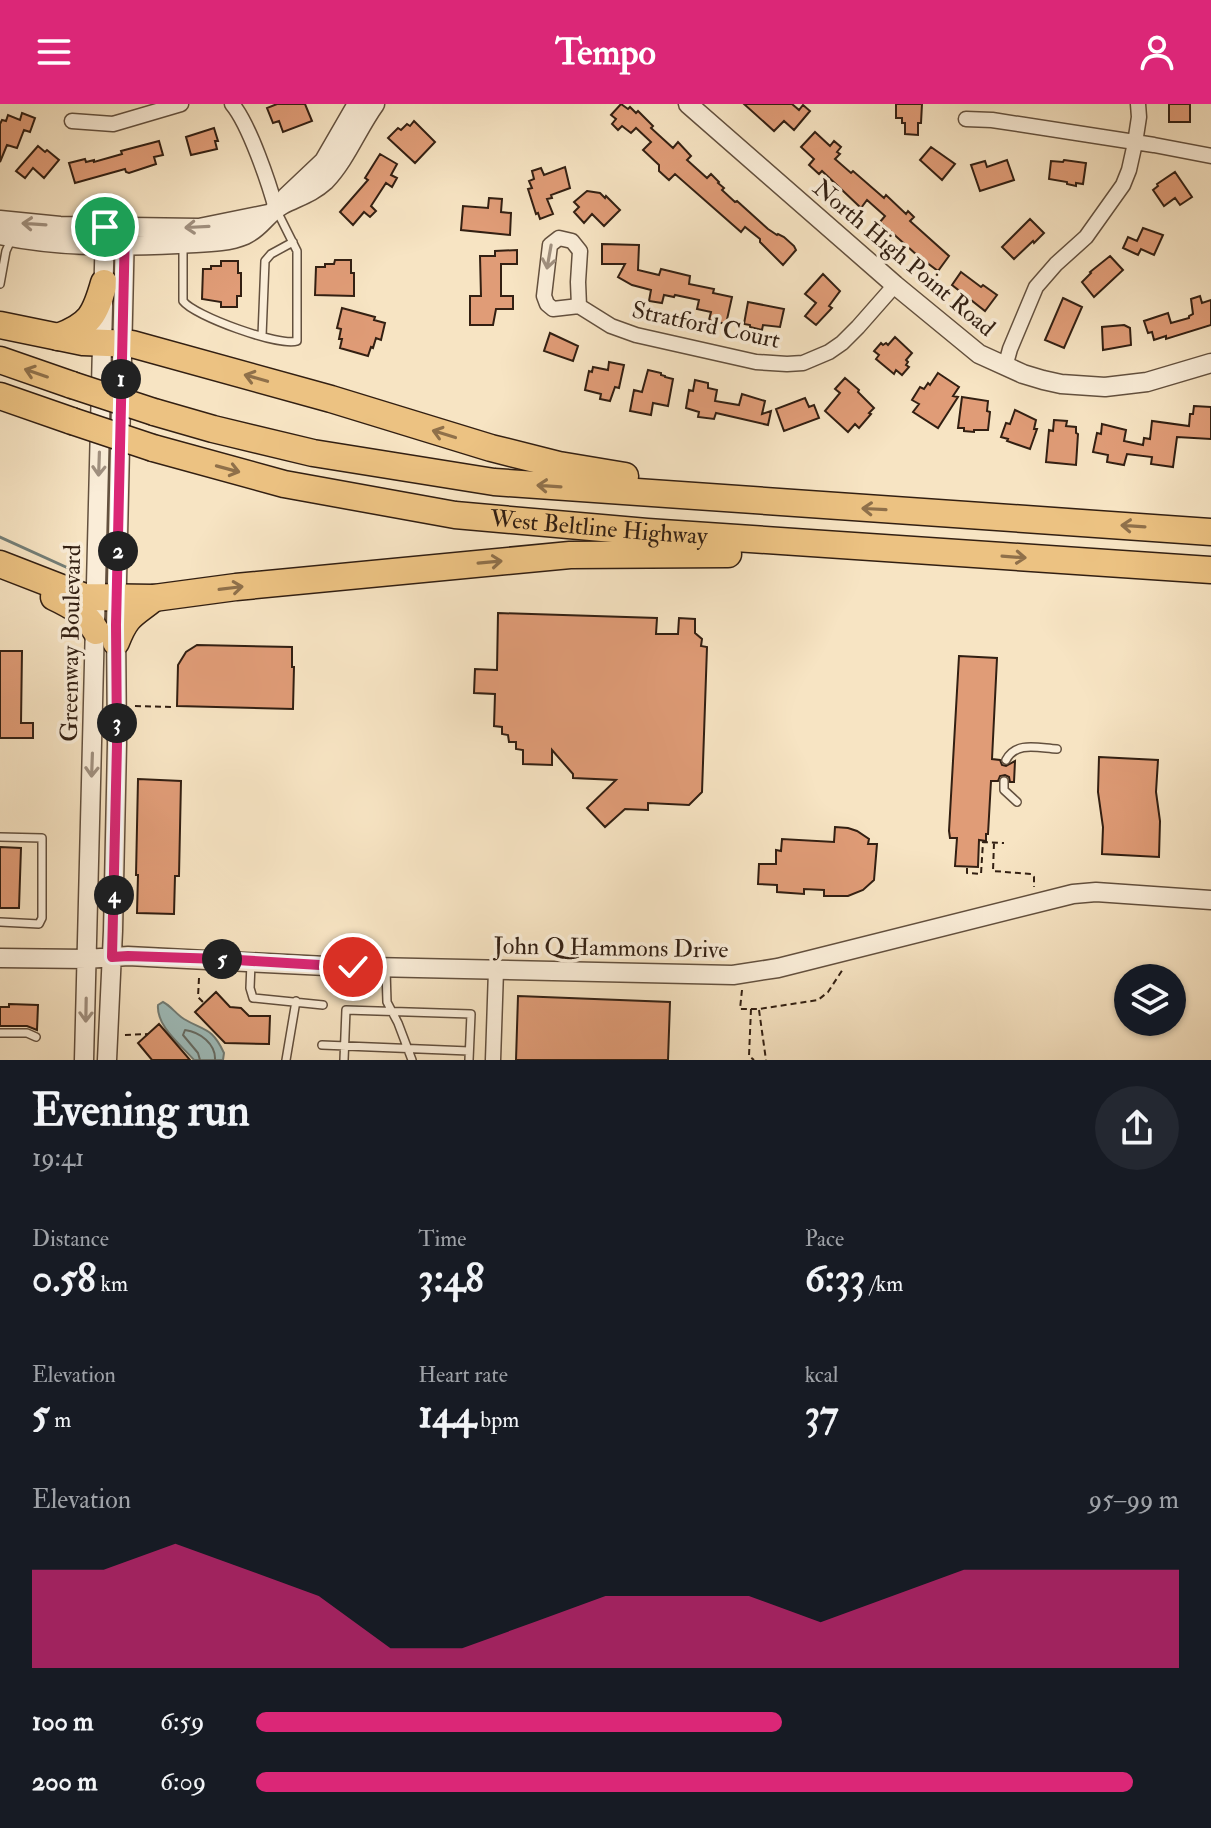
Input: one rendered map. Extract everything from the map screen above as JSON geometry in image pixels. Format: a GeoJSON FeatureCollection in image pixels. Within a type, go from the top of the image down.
{"type":"FeatureCollection","features":[{"type":"Feature","properties":{"kind":"highway"},"geometry":{"type":"LineString","coordinates":[[58,337],[78,329],[88,319],[104,283]]}},
{"type":"Feature","properties":{"kind":"highway"},"geometry":{"type":"LineString","coordinates":[[0,325],[83,342],[112,342],[331,399],[491,448],[559,465],[679,484],[794,496],[822,505]]}},
{"type":"Feature","properties":{"kind":"highway","name":"West Beltline Highway"},"geometry":{"type":"LineString","coordinates":[[0,360],[213,429],[313,453],[494,482],[1211,532]]}},
{"type":"Feature","properties":{"kind":"highway","name":"West Beltline Highway"},"geometry":{"type":"LineString","coordinates":[[0,396],[153,448],[284,484],[455,515],[647,532],[1211,570]]}},
{"type":"Feature","properties":{"kind":"highway"},"geometry":{"type":"LineString","coordinates":[[0,564],[72,592],[107,598],[154,598],[282,582],[570,555],[713,553],[883,561],[970,555]]}},
{"type":"Feature","properties":{"kind":"highway"},"geometry":{"type":"LineString","coordinates":[[0,573],[79,610],[106,637],[154,598]]}},
{"type":"Feature","properties":{"kind":"street"},"geometry":{"type":"LineString","coordinates":[[72,121],[113,124],[181,104]]}},
{"type":"Feature","properties":{"kind":"street"},"geometry":{"type":"LineString","coordinates":[[232,104],[271,188],[276,209]]}},
{"type":"Feature","properties":{"kind":"street"},"geometry":{"type":"LineString","coordinates":[[0,220],[105,227],[125,237],[183,243],[226,240],[244,235],[257,228],[324,161],[357,104]]}},
{"type":"Feature","properties":{"kind":"street"},"geometry":{"type":"LineString","coordinates":[[6,236],[55,244],[105,246],[125,237],[199,228],[276,209],[316,189],[328,177],[344,157],[375,104]]}},
{"type":"Feature","properties":{"kind":"street","name":"North High Point Road"},"geometry":{"type":"LineString","coordinates":[[688,104],[895,285],[979,354],[1005,367],[1052,382],[1105,387],[1147,382],[1211,363]]}},
{"type":"Feature","properties":{"kind":"street"},"geometry":{"type":"LineString","coordinates":[[1005,367],[1036,287],[1086,237],[1123,185],[1135,143],[1138,104]]}},
{"type":"Feature","properties":{"kind":"street"},"geometry":{"type":"LineString","coordinates":[[966,119],[992,120],[1211,156]]}},
{"type":"Feature","properties":{"kind":"street","name":"Greenway Boulevard"},"geometry":{"type":"LineString","coordinates":[[105,227],[104,283],[112,342]]}},
{"type":"Feature","properties":{"kind":"street","name":"Greenway Boulevard"},"geometry":{"type":"LineString","coordinates":[[84,1060],[106,637],[112,342],[125,237]]}},
{"type":"Feature","properties":{"kind":"street","name":"Stratford Court"},"geometry":{"type":"LineString","coordinates":[[579,306],[580,251],[572,241],[559,238],[550,245],[544,296],[553,309],[579,306],[611,326],[636,335],[756,362],[803,363],[817,359],[842,343],[895,285]]}},
{"type":"Feature","properties":{"kind":"street","name":"Greenway Boulevard"},"geometry":{"type":"LineString","coordinates":[[106,637],[117,760],[107,1060]]}},
{"type":"Feature","properties":{"kind":"street","name":"John Q Hammons Drive"},"geometry":{"type":"LineString","coordinates":[[0,958],[128,956],[386,968],[733,975],[778,968],[1073,894],[1096,892],[1211,900]]}},
{"type":"Feature","properties":{"kind":"street"},"geometry":{"type":"LineString","coordinates":[[493,1060],[496,970]]}},
{"type":"Feature","properties":{"kind":"lane"},"geometry":{"type":"LineString","coordinates":[[183,243],[183,301],[188,308],[228,326],[289,344],[297,341],[297,251],[276,209]]}},
{"type":"Feature","properties":{"kind":"lane"},"geometry":{"type":"LineString","coordinates":[[0,284],[6,236]]}},
{"type":"Feature","properties":{"kind":"lane"},"geometry":{"type":"LineString","coordinates":[[262,336],[265,261],[271,254],[293,242]]}},
{"type":"Feature","properties":{"kind":"lane"},"geometry":{"type":"LineString","coordinates":[[1006,760],[1020,746],[1057,749]]}},
{"type":"Feature","properties":{"kind":"lane"},"geometry":{"type":"LineString","coordinates":[[1004,781],[1004,790],[1017,802]]}},
{"type":"Feature","properties":{"kind":"lane"},"geometry":{"type":"LineString","coordinates":[[0,837],[42,838],[42,918],[39,924],[0,922]]}},
{"type":"Feature","properties":{"kind":"lane"},"geometry":{"type":"LineString","coordinates":[[251,961],[250,988],[253,998],[323,1005]]}},
{"type":"Feature","properties":{"kind":"lane"},"geometry":{"type":"LineString","coordinates":[[386,968],[387,1002],[412,1060]]}},
{"type":"Feature","properties":{"kind":"lane"},"geometry":{"type":"LineString","coordinates":[[286,1060],[296,1001]]}},
{"type":"Feature","properties":{"kind":"lane"},"geometry":{"type":"LineString","coordinates":[[344,1060],[346,1010],[471,1014],[469,1060]]}},
{"type":"Feature","properties":{"kind":"lane"},"geometry":{"type":"LineString","coordinates":[[0,1033],[27,1033],[36,1037]]}},
{"type":"Feature","properties":{"kind":"lane"},"geometry":{"type":"LineString","coordinates":[[322,1045],[469,1051]]}},
{"type":"Feature","properties":{"kind":"path"},"geometry":{"type":"LineString","coordinates":[[135,706],[174,707]]}},
{"type":"Feature","properties":{"kind":"path"},"geometry":{"type":"LineString","coordinates":[[967,868],[967,873],[981,874],[983,842],[1004,843]]}},
{"type":"Feature","properties":{"kind":"path"},"geometry":{"type":"LineString","coordinates":[[994,843],[993,871],[1032,874],[1034,887]]}},
{"type":"Feature","properties":{"kind":"path"},"geometry":{"type":"LineString","coordinates":[[742,990],[740,1009],[818,1000],[828,992],[844,968]]}},
{"type":"Feature","properties":{"kind":"path"},"geometry":{"type":"LineString","coordinates":[[199,978],[198,997],[204,1003]]}},
{"type":"Feature","properties":{"kind":"path"},"geometry":{"type":"LineString","coordinates":[[751,1009],[749,1056],[754,1060]]}},
{"type":"Feature","properties":{"kind":"path"},"geometry":{"type":"LineString","coordinates":[[759,1009],[766,1060]]}},
{"type":"Feature","properties":{"kind":"path"},"geometry":{"type":"LineString","coordinates":[[125,1035],[148,1034]]}},
{"type":"Feature","properties":{"kind":"water"},"geometry":{"type":"Polygon","coordinates":[[[163,1002],[184,1019],[211,1034],[224,1053],[223,1060],[194,1060],[170,1035],[161,1020],[158,1005],[163,1002]]]}},
{"type":"Feature","properties":{"kind":"building"},"geometry":{"type":"Polygon","coordinates":[[[277,104],[305,104],[312,121],[283,132],[279,121],[273,123],[267,108],[277,104]]]}},
{"type":"Feature","properties":{"kind":"building"},"geometry":{"type":"Polygon","coordinates":[[[621,104],[636,113],[638,111],[673,148],[678,142],[691,156],[687,160],[707,178],[711,174],[735,202],[794,246],[796,250],[783,265],[745,227],[741,232],[675,174],[669,180],[659,171],[659,165],[643,150],[651,142],[636,128],[631,133],[622,126],[618,130],[612,124],[616,119],[611,115],[621,104]]]}},
{"type":"Feature","properties":{"kind":"building"},"geometry":{"type":"Polygon","coordinates":[[[744,104],[792,104],[799,110],[803,105],[810,111],[794,130],[784,121],[774,131],[744,104]]]}},
{"type":"Feature","properties":{"kind":"building"},"geometry":{"type":"Polygon","coordinates":[[[896,104],[922,104],[918,135],[905,134],[905,123],[902,123],[902,118],[896,118],[896,104]]]}},
{"type":"Feature","properties":{"kind":"building"},"geometry":{"type":"Polygon","coordinates":[[[1169,104],[1190,104],[1190,122],[1169,122],[1169,104]]]}},
{"type":"Feature","properties":{"kind":"building"},"geometry":{"type":"Polygon","coordinates":[[[22,113],[35,118],[30,132],[24,130],[17,148],[7,145],[0,162],[0,124],[2,120],[6,121],[8,115],[20,120],[22,113]]]}},
{"type":"Feature","properties":{"kind":"building"},"geometry":{"type":"Polygon","coordinates":[[[414,121],[435,142],[415,163],[388,138],[398,128],[401,130],[414,121]]]}},
{"type":"Feature","properties":{"kind":"building"},"geometry":{"type":"Polygon","coordinates":[[[214,128],[217,149],[191,155],[186,137],[214,128]]]}},
{"type":"Feature","properties":{"kind":"building"},"geometry":{"type":"Polygon","coordinates":[[[815,132],[830,146],[834,141],[841,147],[835,159],[884,198],[886,195],[906,214],[908,211],[914,217],[910,221],[949,256],[938,271],[880,222],[885,216],[867,200],[861,208],[822,171],[819,174],[809,165],[814,159],[801,147],[815,132]]]}},
{"type":"Feature","properties":{"kind":"building"},"geometry":{"type":"Polygon","coordinates":[[[159,141],[163,155],[154,157],[156,164],[129,173],[125,169],[75,183],[69,163],[85,159],[86,162],[94,162],[159,141]]]}},
{"type":"Feature","properties":{"kind":"building"},"geometry":{"type":"Polygon","coordinates":[[[38,146],[59,160],[44,178],[33,168],[25,178],[16,171],[38,146]]]}},
{"type":"Feature","properties":{"kind":"building"},"geometry":{"type":"Polygon","coordinates":[[[931,147],[955,164],[942,180],[920,160],[931,147]]]}},
{"type":"Feature","properties":{"kind":"building"},"geometry":{"type":"Polygon","coordinates":[[[380,154],[397,164],[391,175],[397,178],[392,187],[386,183],[371,206],[376,211],[370,217],[364,212],[353,225],[340,212],[368,180],[365,178],[380,154]]]}},
{"type":"Feature","properties":{"kind":"building"},"geometry":{"type":"Polygon","coordinates":[[[1007,160],[1014,180],[980,191],[971,165],[985,161],[987,167],[1007,160]]]}},
{"type":"Feature","properties":{"kind":"building"},"geometry":{"type":"Polygon","coordinates":[[[1051,161],[1086,163],[1083,184],[1076,183],[1076,186],[1049,179],[1051,161]]]}},
{"type":"Feature","properties":{"kind":"building"},"geometry":{"type":"Polygon","coordinates":[[[565,167],[570,188],[547,199],[553,214],[540,219],[528,189],[532,188],[529,181],[534,179],[532,171],[541,168],[544,175],[565,167]]]}},
{"type":"Feature","properties":{"kind":"building"},"geometry":{"type":"Polygon","coordinates":[[[1175,172],[1192,197],[1180,205],[1175,198],[1164,206],[1153,190],[1175,172]]]}},
{"type":"Feature","properties":{"kind":"building"},"geometry":{"type":"Polygon","coordinates":[[[587,191],[606,196],[620,210],[604,226],[592,214],[584,223],[574,212],[579,207],[574,202],[587,191]]]}},
{"type":"Feature","properties":{"kind":"building"},"geometry":{"type":"Polygon","coordinates":[[[489,198],[502,199],[501,212],[511,213],[510,235],[461,230],[463,206],[488,208],[489,198]]]}},
{"type":"Feature","properties":{"kind":"building"},"geometry":{"type":"Polygon","coordinates":[[[1030,219],[1044,233],[1014,259],[1002,247],[1030,219]]]}},
{"type":"Feature","properties":{"kind":"building"},"geometry":{"type":"Polygon","coordinates":[[[1143,228],[1163,235],[1154,255],[1141,249],[1138,255],[1123,248],[1128,237],[1137,241],[1143,228]]]}},
{"type":"Feature","properties":{"kind":"building"},"geometry":{"type":"Polygon","coordinates":[[[602,244],[639,245],[638,270],[659,275],[661,269],[690,276],[689,284],[714,289],[713,293],[732,297],[726,324],[709,320],[711,312],[697,309],[699,300],[664,295],[662,303],[649,301],[651,290],[618,277],[625,264],[602,264],[602,244]]]}},
{"type":"Feature","properties":{"kind":"building"},"geometry":{"type":"Polygon","coordinates":[[[517,250],[517,264],[501,264],[501,296],[513,296],[513,309],[496,309],[493,325],[470,325],[470,296],[481,296],[480,256],[495,256],[495,251],[517,250]]]}},
{"type":"Feature","properties":{"kind":"building"},"geometry":{"type":"Polygon","coordinates":[[[1110,256],[1123,270],[1094,297],[1082,282],[1110,256]]]}},
{"type":"Feature","properties":{"kind":"building"},"geometry":{"type":"Polygon","coordinates":[[[335,260],[351,260],[354,296],[315,295],[316,267],[334,264],[335,260]]]}},
{"type":"Feature","properties":{"kind":"building"},"geometry":{"type":"Polygon","coordinates":[[[221,261],[238,261],[241,296],[237,296],[237,307],[221,307],[221,302],[202,299],[203,269],[221,266],[221,261]]]}},
{"type":"Feature","properties":{"kind":"building"},"geometry":{"type":"Polygon","coordinates":[[[961,272],[997,295],[985,311],[952,285],[961,272]]]}},
{"type":"Feature","properties":{"kind":"building"},"geometry":{"type":"Polygon","coordinates":[[[823,274],[840,291],[829,306],[832,308],[816,325],[805,316],[816,303],[805,294],[823,274]]]}},
{"type":"Feature","properties":{"kind":"building"},"geometry":{"type":"Polygon","coordinates":[[[1200,296],[1202,303],[1211,300],[1211,325],[1166,339],[1166,336],[1154,340],[1152,332],[1148,333],[1144,321],[1168,313],[1171,323],[1189,318],[1193,314],[1191,299],[1200,296]]]}},
{"type":"Feature","properties":{"kind":"building"},"geometry":{"type":"Polygon","coordinates":[[[1063,298],[1082,307],[1064,348],[1045,340],[1063,298]]]}},
{"type":"Feature","properties":{"kind":"building"},"geometry":{"type":"Polygon","coordinates":[[[748,302],[784,309],[780,327],[763,325],[762,330],[744,324],[748,302]]]}},
{"type":"Feature","properties":{"kind":"building"},"geometry":{"type":"Polygon","coordinates":[[[342,308],[385,323],[381,340],[376,338],[368,356],[340,348],[341,329],[337,328],[342,308]]]}},
{"type":"Feature","properties":{"kind":"building"},"geometry":{"type":"Polygon","coordinates":[[[1124,325],[1130,328],[1131,345],[1103,350],[1102,327],[1124,325]]]}},
{"type":"Feature","properties":{"kind":"building"},"geometry":{"type":"Polygon","coordinates":[[[550,333],[578,346],[573,361],[544,351],[550,333]]]}},
{"type":"Feature","properties":{"kind":"building"},"geometry":{"type":"Polygon","coordinates":[[[895,337],[912,353],[906,360],[909,367],[902,375],[896,370],[894,374],[876,359],[879,355],[874,351],[881,343],[888,345],[895,337]]]}},
{"type":"Feature","properties":{"kind":"building"},"geometry":{"type":"Polygon","coordinates":[[[609,362],[624,365],[619,388],[615,387],[610,401],[600,399],[601,394],[585,390],[589,371],[592,372],[593,367],[608,370],[609,362]]]}},
{"type":"Feature","properties":{"kind":"building"},"geometry":{"type":"Polygon","coordinates":[[[648,370],[673,379],[668,406],[653,403],[651,415],[630,411],[634,390],[642,392],[648,370]]]}},
{"type":"Feature","properties":{"kind":"building"},"geometry":{"type":"Polygon","coordinates":[[[938,373],[959,387],[953,396],[958,397],[938,428],[913,412],[919,404],[912,400],[920,387],[924,389],[928,383],[930,385],[938,373]]]}},
{"type":"Feature","properties":{"kind":"building"},"geometry":{"type":"Polygon","coordinates":[[[845,378],[874,408],[859,428],[855,424],[848,432],[825,411],[840,393],[835,389],[845,378]]]}},
{"type":"Feature","properties":{"kind":"building"},"geometry":{"type":"Polygon","coordinates":[[[695,380],[708,383],[708,388],[717,390],[715,401],[739,405],[742,394],[765,401],[762,414],[771,411],[768,425],[716,413],[714,419],[698,417],[699,412],[686,408],[689,390],[693,391],[695,380]]]}},
{"type":"Feature","properties":{"kind":"building"},"geometry":{"type":"Polygon","coordinates":[[[962,397],[988,401],[988,430],[974,432],[958,428],[962,397]]]}},
{"type":"Feature","properties":{"kind":"building"},"geometry":{"type":"Polygon","coordinates":[[[805,398],[809,407],[814,405],[819,418],[784,431],[776,409],[805,398]]]}},
{"type":"Feature","properties":{"kind":"building"},"geometry":{"type":"Polygon","coordinates":[[[1194,406],[1211,407],[1211,439],[1177,437],[1173,467],[1151,464],[1152,457],[1127,454],[1124,465],[1107,462],[1108,455],[1093,452],[1102,424],[1126,430],[1124,441],[1143,445],[1144,438],[1150,439],[1152,421],[1189,426],[1194,406]]]}},
{"type":"Feature","properties":{"kind":"building"},"geometry":{"type":"Polygon","coordinates":[[[1015,410],[1036,420],[1034,429],[1037,429],[1030,449],[1001,437],[1015,410]]]}},
{"type":"Feature","properties":{"kind":"building"},"geometry":{"type":"Polygon","coordinates":[[[1054,420],[1067,421],[1066,426],[1076,427],[1076,465],[1046,462],[1049,430],[1053,431],[1054,420]]]}},
{"type":"Feature","properties":{"kind":"building"},"geometry":{"type":"Polygon","coordinates":[[[498,613],[657,618],[656,634],[678,634],[679,618],[695,619],[695,633],[702,639],[701,646],[707,647],[702,792],[689,805],[648,803],[648,810],[625,809],[605,827],[587,808],[616,780],[573,778],[552,750],[552,765],[523,764],[523,750],[516,749],[516,742],[509,742],[508,735],[502,734],[502,727],[494,726],[495,694],[474,693],[475,669],[497,670],[498,613]]]}},
{"type":"Feature","properties":{"kind":"building"},"geometry":{"type":"Polygon","coordinates":[[[197,645],[292,647],[293,709],[177,706],[178,665],[186,652],[197,645]]]}},
{"type":"Feature","properties":{"kind":"building"},"geometry":{"type":"Polygon","coordinates":[[[0,651],[22,651],[21,723],[33,723],[33,738],[0,738],[0,651]]]}},
{"type":"Feature","properties":{"kind":"building"},"geometry":{"type":"Polygon","coordinates":[[[959,656],[997,658],[992,759],[1000,760],[1006,766],[1015,761],[1014,782],[1010,782],[1005,775],[1000,776],[998,781],[991,781],[988,834],[986,841],[979,840],[978,867],[955,866],[957,838],[950,838],[949,831],[959,656]]]}},
{"type":"Feature","properties":{"kind":"building"},"geometry":{"type":"Polygon","coordinates":[[[1099,757],[1158,760],[1159,857],[1102,854],[1099,757]]]}},
{"type":"Feature","properties":{"kind":"building"},"geometry":{"type":"Polygon","coordinates":[[[138,779],[181,781],[179,876],[175,876],[174,914],[137,913],[138,779]]]}},
{"type":"Feature","properties":{"kind":"building"},"geometry":{"type":"Polygon","coordinates":[[[835,827],[857,831],[869,839],[868,844],[877,844],[874,880],[863,890],[848,896],[824,896],[824,890],[804,889],[804,894],[777,892],[777,885],[758,884],[759,864],[776,864],[776,850],[781,851],[782,839],[834,842],[835,827]]]}},
{"type":"Feature","properties":{"kind":"building"},"geometry":{"type":"Polygon","coordinates":[[[0,847],[21,848],[19,908],[0,908],[0,847]]]}},
{"type":"Feature","properties":{"kind":"building"},"geometry":{"type":"Polygon","coordinates":[[[216,992],[230,1007],[241,1008],[249,1016],[270,1016],[269,1044],[225,1043],[195,1012],[216,992]]]}},
{"type":"Feature","properties":{"kind":"building"},"geometry":{"type":"Polygon","coordinates":[[[518,996],[670,1002],[668,1060],[516,1060],[518,996]]]}},
{"type":"Feature","properties":{"kind":"building"},"geometry":{"type":"Polygon","coordinates":[[[9,1004],[38,1005],[37,1030],[27,1026],[0,1026],[0,1007],[9,1007],[9,1004]]]}},
{"type":"Feature","properties":{"kind":"building"},"geometry":{"type":"Polygon","coordinates":[[[159,1024],[190,1060],[152,1060],[138,1043],[159,1024]]]}},
{"type":"Feature","properties":{"kind":"waterway"},"geometry":{"type":"LineString","coordinates":[[0,537],[68,568]]}},
{"type":"Feature","properties":{"kind":"route"},"geometry":{"type":"LineString","coordinates":[[105,227],[125,227],[112,957],[221,959],[353,967]]}}]}
